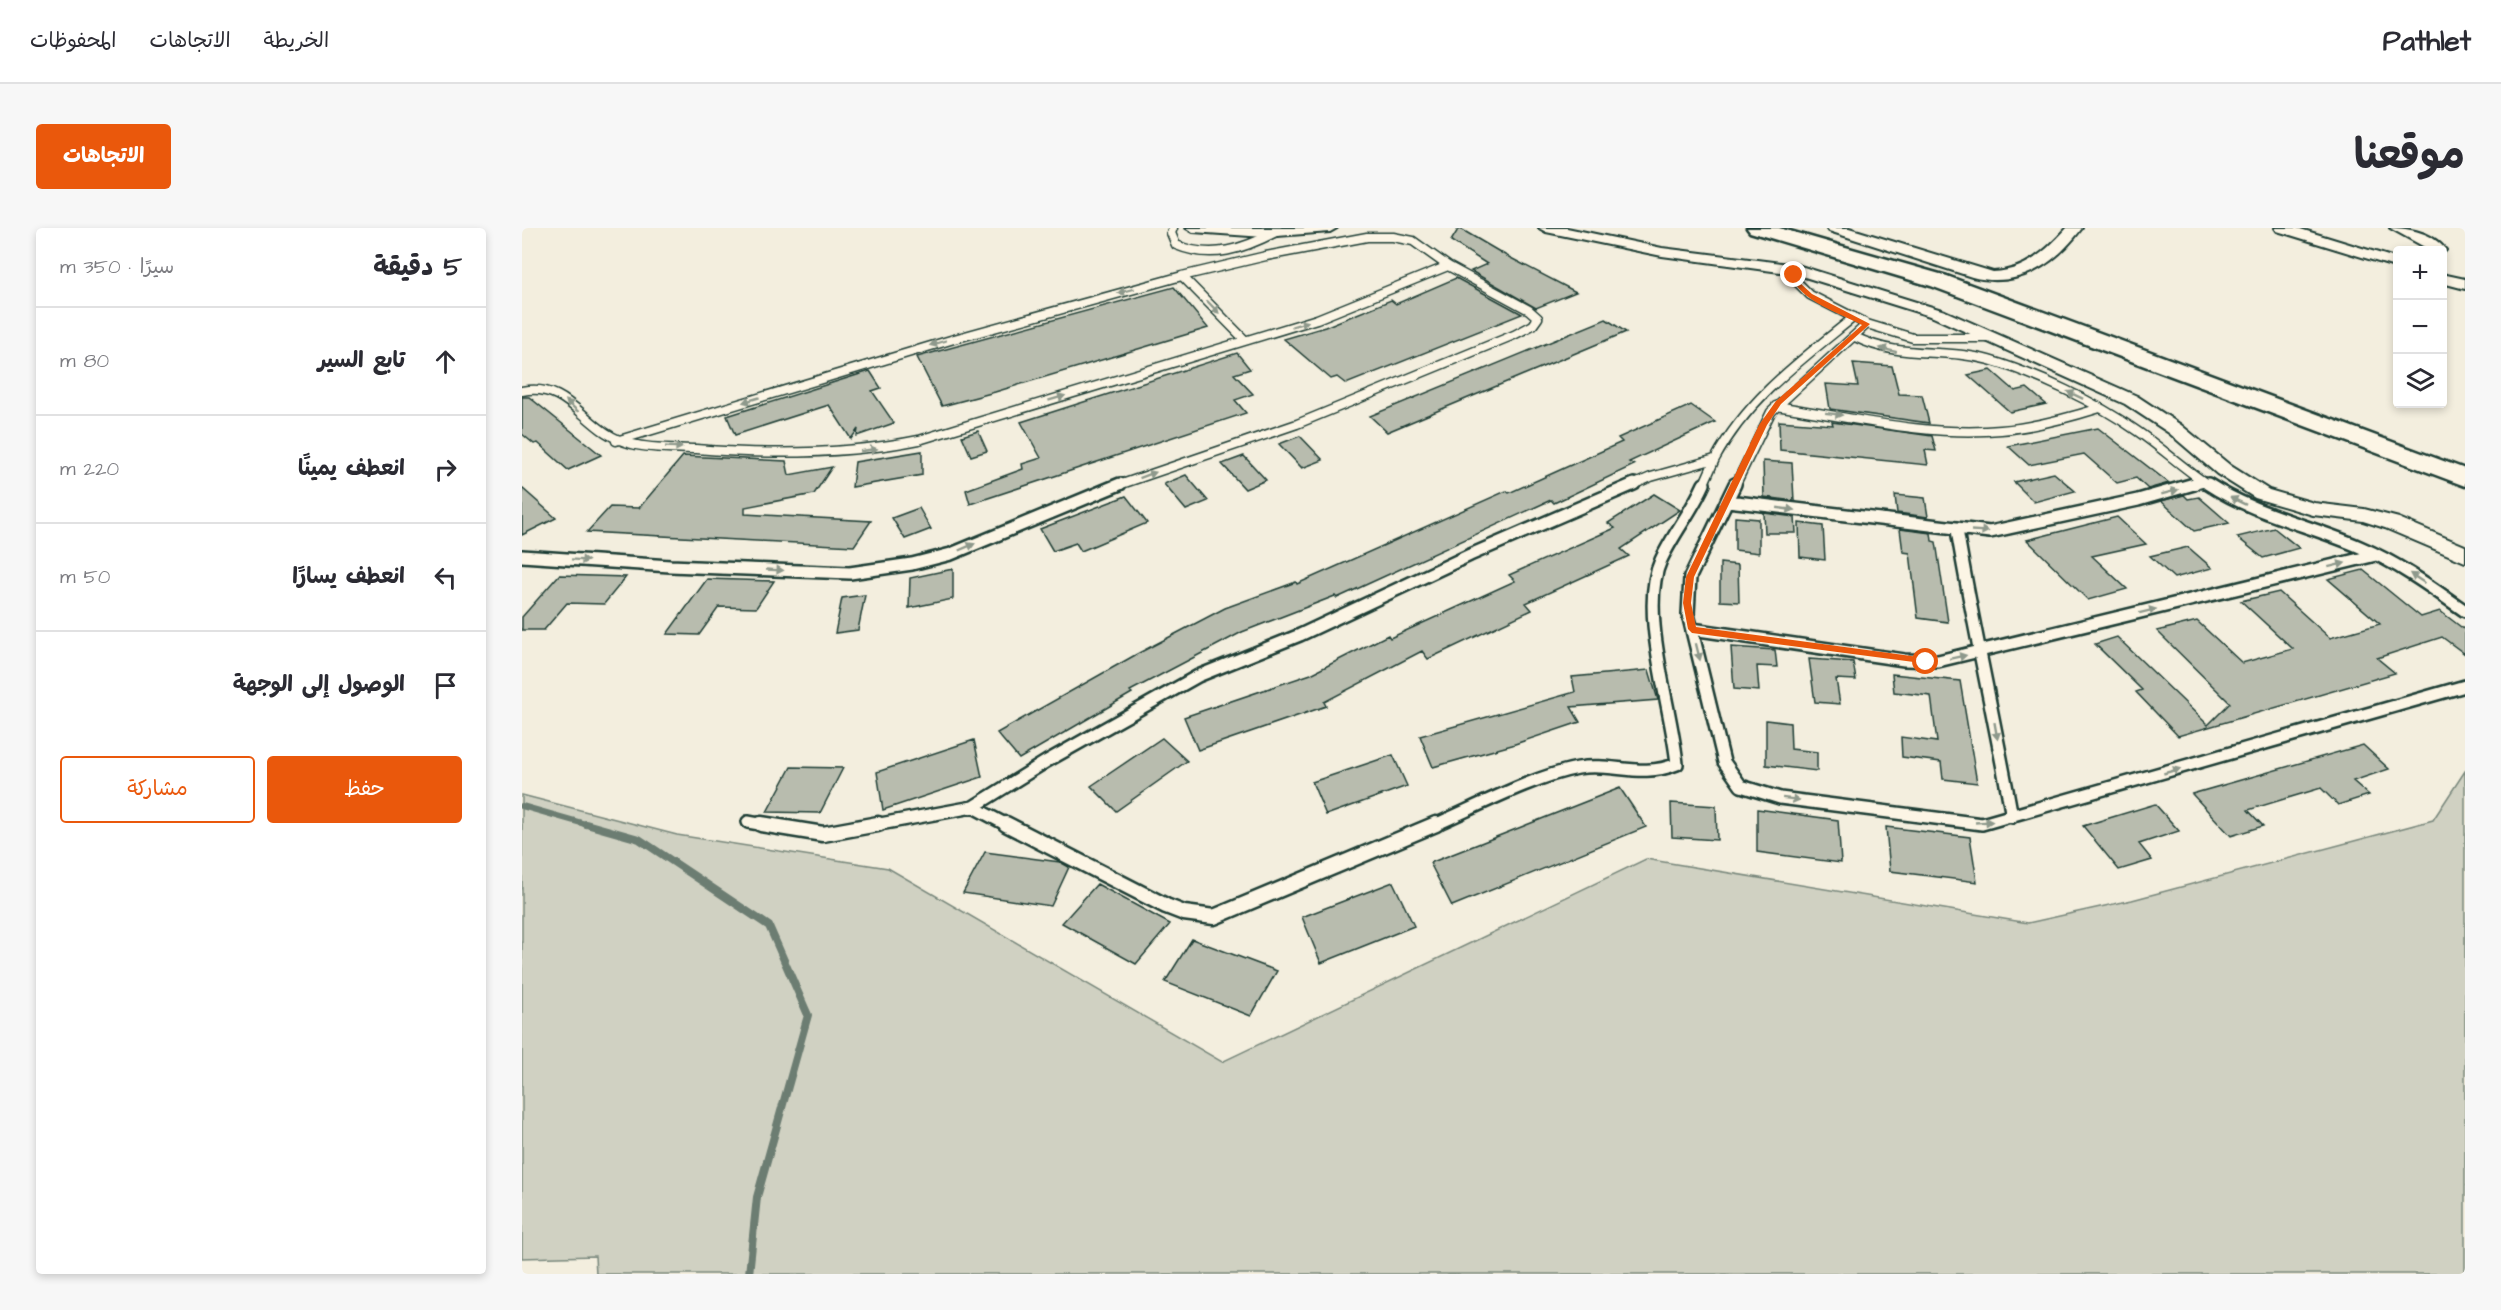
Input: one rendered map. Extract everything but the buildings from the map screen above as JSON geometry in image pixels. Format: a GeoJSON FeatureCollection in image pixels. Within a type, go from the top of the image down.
{"type":"FeatureCollection","features":[{"type":"Feature","properties":{"kind":"highway"},"geometry":{"type":"LineString","coordinates":[[1757,228],[1939,281],[2465,478]]}},
{"type":"Feature","properties":{"kind":"highway"},"geometry":{"type":"LineString","coordinates":[[1791,228],[1910,262],[1998,292],[2465,465]]}},
{"type":"Feature","properties":{"kind":"street"},"geometry":{"type":"LineString","coordinates":[[1193,228],[1276,232],[1330,228]]}},
{"type":"Feature","properties":{"kind":"street"},"geometry":{"type":"LineString","coordinates":[[1546,228],[1662,252],[1797,270],[1929,311],[2131,400],[2175,429],[2224,470],[2262,494],[2313,508],[2364,515],[2443,543],[2465,555]]}},
{"type":"Feature","properties":{"kind":"street"},"geometry":{"type":"LineString","coordinates":[[1834,228],[1977,274],[2001,278],[2020,274],[2049,256],[2075,228]]}},
{"type":"Feature","properties":{"kind":"street"},"geometry":{"type":"LineString","coordinates":[[2282,228],[2393,263]]}},
{"type":"Feature","properties":{"kind":"street"},"geometry":{"type":"LineString","coordinates":[[2397,228],[2433,246]]}},
{"type":"Feature","properties":{"kind":"street"},"geometry":{"type":"LineString","coordinates":[[2447,280],[2465,285]]}},
{"type":"Feature","properties":{"kind":"lane"},"geometry":{"type":"LineString","coordinates":[[1173,228],[1171,233],[1176,245],[1202,253],[1239,249],[1276,232]]}},
{"type":"Feature","properties":{"kind":"lane"},"geometry":{"type":"LineString","coordinates":[[522,556],[670,566],[850,573],[877,570],[951,554],[1101,491],[1362,398],[1514,335],[1538,322],[1529,310],[1448,266],[1413,241],[1380,237],[1266,256],[1182,276],[954,339],[616,441]]}},
{"type":"Feature","properties":{"kind":"lane"},"geometry":{"type":"LineString","coordinates":[[1182,276],[1202,253]]}},
{"type":"Feature","properties":{"kind":"lane"},"geometry":{"type":"LineString","coordinates":[[522,391],[545,388],[559,394],[600,432],[616,441],[682,448],[826,454],[887,448],[1327,315],[1448,266]]}},
{"type":"Feature","properties":{"kind":"lane"},"geometry":{"type":"LineString","coordinates":[[1797,270],[1795,280],[1804,291],[1882,332],[1912,339],[1992,338]]}},
{"type":"Feature","properties":{"kind":"lane"},"geometry":{"type":"LineString","coordinates":[[1182,276],[1244,339]]}},
{"type":"Feature","properties":{"kind":"lane"},"geometry":{"type":"LineString","coordinates":[[973,807],[1166,906],[1184,913],[1214,917],[1546,778],[1579,768],[1658,772],[1677,764],[1674,732],[1655,635],[1654,584],[1662,560],[1692,511],[1722,443],[1751,403],[1854,317]]}},
{"type":"Feature","properties":{"kind":"lane"},"geometry":{"type":"LineString","coordinates":[[1867,324],[1776,406],[1763,425],[1690,577],[1687,603],[1724,762],[1742,786],[1780,798],[1982,824],[2465,686]]}},
{"type":"Feature","properties":{"kind":"lane"},"geometry":{"type":"LineString","coordinates":[[1855,337],[1870,345],[1903,354],[1982,358],[2065,390],[2134,429],[2202,482],[2267,514],[2336,537],[2376,555],[2400,567],[2465,611]]}},
{"type":"Feature","properties":{"kind":"lane"},"geometry":{"type":"LineString","coordinates":[[1776,406],[1952,429],[1987,431],[2009,429],[2100,408]]}},
{"type":"Feature","properties":{"kind":"lane"},"geometry":{"type":"LineString","coordinates":[[748,822],[823,834],[973,807],[1047,761],[1198,676],[1300,635],[1470,555],[1651,477],[1715,459]]}},
{"type":"Feature","properties":{"kind":"lane"},"geometry":{"type":"LineString","coordinates":[[1728,501],[1957,530],[1990,532],[2050,517],[2138,500],[2202,482]]}},
{"type":"Feature","properties":{"kind":"lane"},"geometry":{"type":"LineString","coordinates":[[1957,530],[2013,817]]}},
{"type":"Feature","properties":{"kind":"lane"},"geometry":{"type":"LineString","coordinates":[[1692,629],[1904,660],[1938,661],[2376,555]]}},
{"type":"Feature","properties":{"kind":"shaded area"},"geometry":{"type":"Polygon","coordinates":[[[2465,771],[2465,1274],[596,1274],[595,1256],[522,1258],[522,795],[677,835],[888,868],[1222,1062],[1646,859],[2028,923],[2132,900],[2433,820],[2465,771]]]}},
{"type":"Feature","properties":{"kind":"waterway"},"geometry":{"type":"LineString","coordinates":[[522,806],[592,826]]}},
{"type":"Feature","properties":{"kind":"waterway"},"geometry":{"type":"LineString","coordinates":[[586,824],[639,839],[769,926],[808,1015],[757,1197],[749,1274]]}},
{"type":"Feature","properties":{"kind":"route"},"geometry":{"type":"LineString","coordinates":[[1794,275],[1797,284],[1804,291],[1867,324],[1779,402],[1763,425],[1690,577],[1687,603],[1692,629],[1926,662]]}}]}
